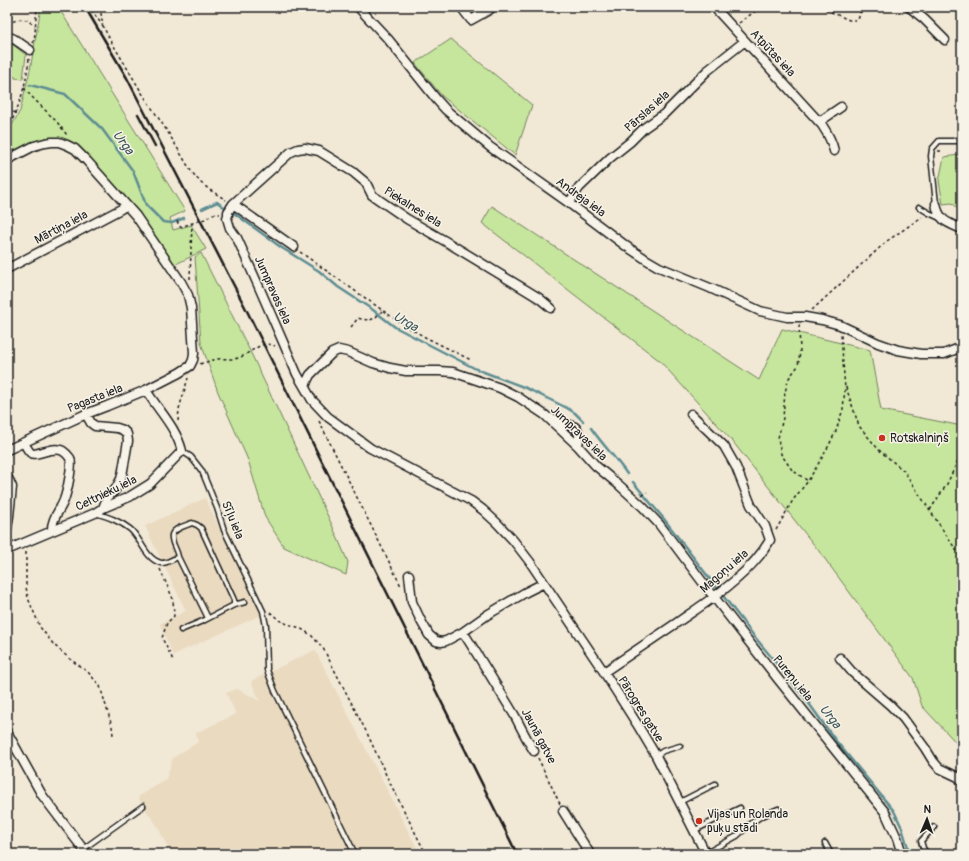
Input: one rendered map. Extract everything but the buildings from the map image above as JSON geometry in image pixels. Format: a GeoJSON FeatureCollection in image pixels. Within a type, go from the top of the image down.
{"type":"FeatureCollection","features":[{"type":"Feature","properties":{"kind":"street","name":"Andreja iela"},"geometry":{"type":"LineString","coordinates":[[358,7],[388,39],[446,110],[490,146],[626,246],[659,267],[760,311],[788,317],[805,317],[840,325],[878,343],[898,350],[921,354],[944,354],[962,347]]}},
{"type":"Feature","properties":{"kind":"street"},"geometry":{"type":"LineString","coordinates":[[461,7],[471,20],[492,7]]}},
{"type":"Feature","properties":{"kind":"street","name":"Atpūtas iela"},"geometry":{"type":"LineString","coordinates":[[714,7],[817,119],[829,135],[834,151]]}},
{"type":"Feature","properties":{"kind":"street"},"geometry":{"type":"LineString","coordinates":[[909,7],[931,25],[944,40]]}},
{"type":"Feature","properties":{"kind":"street"},"geometry":{"type":"LineString","coordinates":[[7,36],[30,50]]}},
{"type":"Feature","properties":{"kind":"street","name":"Pārslas iela"},"geometry":{"type":"LineString","coordinates":[[569,203],[579,188],[610,158],[630,142],[644,128],[664,114],[707,71],[745,41]]}},
{"type":"Feature","properties":{"kind":"street"},"geometry":{"type":"LineString","coordinates":[[817,119],[841,107]]}},
{"type":"Feature","properties":{"kind":"street"},"geometry":{"type":"LineString","coordinates":[[7,160],[34,146],[45,143],[59,142],[67,145],[87,161],[136,216],[181,282],[188,295],[191,308],[194,353],[190,366]]}},
{"type":"Feature","properties":{"kind":"street","name":"Piekalnes iela"},"geometry":{"type":"LineString","coordinates":[[233,204],[291,152],[305,148],[319,151],[353,172],[366,183],[372,195],[407,219],[539,298],[551,308]]}},
{"type":"Feature","properties":{"kind":"street"},"geometry":{"type":"LineString","coordinates":[[233,204],[294,247]]}},
{"type":"Feature","properties":{"kind":"street","name":"Jumpravas iela"},"geometry":{"type":"LineString","coordinates":[[233,204],[228,212],[227,218],[230,228],[237,238],[297,374],[312,400],[328,418],[370,448],[471,501],[484,510],[513,540],[544,583]]}},
{"type":"Feature","properties":{"kind":"street"},"geometry":{"type":"LineString","coordinates":[[936,204],[939,215],[943,219],[962,229]]}},
{"type":"Feature","properties":{"kind":"street","name":"Mārtiņa iela"},"geometry":{"type":"LineString","coordinates":[[7,269],[126,205]]}},
{"type":"Feature","properties":{"kind":"street","name":"Jumpravas iela"},"geometry":{"type":"LineString","coordinates":[[305,387],[310,375],[332,353],[339,350],[390,368],[412,371],[453,372],[500,388],[545,416],[578,446],[596,466],[643,507],[659,524],[714,597]]}},
{"type":"Feature","properties":{"kind":"street","name":"Pagasta iela"},"geometry":{"type":"LineString","coordinates":[[7,450],[86,414],[146,390],[190,366]]}},
{"type":"Feature","properties":{"kind":"street"},"geometry":{"type":"LineString","coordinates":[[146,390],[177,435],[182,451]]}},
{"type":"Feature","properties":{"kind":"street"},"geometry":{"type":"LineString","coordinates":[[86,414],[90,423],[95,426],[118,428],[127,434],[128,441],[123,470],[115,490],[107,498],[103,508]]}},
{"type":"Feature","properties":{"kind":"street"},"geometry":{"type":"LineString","coordinates":[[691,414],[724,446],[736,467],[751,505],[765,526],[770,540]]}},
{"type":"Feature","properties":{"kind":"street"},"geometry":{"type":"LineString","coordinates":[[545,416],[575,427],[580,436],[578,446]]}},
{"type":"Feature","properties":{"kind":"street"},"geometry":{"type":"LineString","coordinates":[[24,443],[30,453],[34,454],[54,449],[61,450],[70,458],[66,495],[61,508],[54,519],[52,531]]}},
{"type":"Feature","properties":{"kind":"street","name":"Celtnieku iela"},"geometry":{"type":"LineString","coordinates":[[7,550],[129,497],[150,484],[182,451]]}},
{"type":"Feature","properties":{"kind":"street"},"geometry":{"type":"LineString","coordinates":[[7,477],[12,487],[7,529]]}},
{"type":"Feature","properties":{"kind":"street","name":"Magoņu iela"},"geometry":{"type":"LineString","coordinates":[[604,672],[714,597],[748,569],[764,550],[770,540]]}},
{"type":"Feature","properties":{"kind":"street"},"geometry":{"type":"LineString","coordinates":[[408,575],[412,602],[420,621],[429,635],[436,641],[441,642],[463,632],[526,592],[544,583]]}},
{"type":"Feature","properties":{"kind":"street","name":"Pārogres gatve"},"geometry":{"type":"LineString","coordinates":[[544,583],[638,724],[695,830],[706,854]]}},
{"type":"Feature","properties":{"kind":"street","name":"Pureņu iela"},"geometry":{"type":"LineString","coordinates":[[714,597],[885,812],[897,838],[902,854]]}},
{"type":"Feature","properties":{"kind":"street","name":"Jaunā gatve"},"geometry":{"type":"LineString","coordinates":[[463,632],[485,666],[534,751]]}},
{"type":"Feature","properties":{"kind":"street"},"geometry":{"type":"LineString","coordinates":[[840,658],[852,672],[903,718],[939,768],[958,777],[962,781]]}},
{"type":"Feature","properties":{"kind":"street"},"geometry":{"type":"LineString","coordinates":[[7,732],[42,795],[85,852]]}},
{"type":"Feature","properties":{"kind":"street"},"geometry":{"type":"LineString","coordinates":[[563,811],[590,854]]}},
{"type":"Feature","properties":{"kind":"lane"},"geometry":{"type":"LineString","coordinates":[[936,204],[931,156],[932,149],[939,140],[962,141]]}},
{"type":"Feature","properties":{"kind":"lane"},"geometry":{"type":"LineString","coordinates":[[919,207],[943,219]]}},
{"type":"Feature","properties":{"kind":"lane","name":"Sīļu iela"},"geometry":{"type":"LineString","coordinates":[[182,451],[191,457],[202,471],[224,530],[263,611],[266,626],[268,670],[275,691],[355,854]]}},
{"type":"Feature","properties":{"kind":"lane"},"geometry":{"type":"LineString","coordinates":[[95,512],[117,521],[129,528],[137,536],[151,558],[165,563],[178,557]]}},
{"type":"Feature","properties":{"kind":"lane"},"geometry":{"type":"LineString","coordinates":[[208,618],[178,557],[172,538],[174,530],[192,523],[201,528],[234,600],[234,606]]}},
{"type":"Feature","properties":{"kind":"lane"},"geometry":{"type":"LineString","coordinates":[[181,630],[245,602]]}},
{"type":"Feature","properties":{"kind":"lane"},"geometry":{"type":"LineString","coordinates":[[656,756],[663,751],[680,746]]}},
{"type":"Feature","properties":{"kind":"lane"},"geometry":{"type":"LineString","coordinates":[[680,802],[715,784]]}},
{"type":"Feature","properties":{"kind":"lane"},"geometry":{"type":"LineString","coordinates":[[85,852],[143,806]]}},
{"type":"Feature","properties":{"kind":"lane"},"geometry":{"type":"LineString","coordinates":[[695,830],[740,808]]}},
{"type":"Feature","properties":{"kind":"lane"},"geometry":{"type":"LineString","coordinates":[[706,854],[730,841],[760,817],[778,809]]}},
{"type":"Feature","properties":{"kind":"lane"},"geometry":{"type":"LineString","coordinates":[[926,854],[921,841],[934,827]]}},
{"type":"Feature","properties":{"kind":"lane"},"geometry":{"type":"LineString","coordinates":[[825,842],[831,854]]}},
{"type":"Feature","properties":{"kind":"path"},"geometry":{"type":"LineString","coordinates":[[7,23],[21,19],[28,20],[35,27],[36,12],[38,7]]}},
{"type":"Feature","properties":{"kind":"path"},"geometry":{"type":"LineString","coordinates":[[100,7],[103,26]]}},
{"type":"Feature","properties":{"kind":"path"},"geometry":{"type":"LineString","coordinates":[[732,27],[760,7]]}},
{"type":"Feature","properties":{"kind":"path"},"geometry":{"type":"LineString","coordinates":[[820,7],[850,20],[858,20],[862,7]]}},
{"type":"Feature","properties":{"kind":"path"},"geometry":{"type":"LineString","coordinates":[[91,10],[103,26],[138,87],[191,171],[201,184],[233,204]]}},
{"type":"Feature","properties":{"kind":"path"},"geometry":{"type":"LineString","coordinates":[[7,130],[16,113],[26,77]]}},
{"type":"Feature","properties":{"kind":"path"},"geometry":{"type":"LineString","coordinates":[[24,88],[57,122],[70,140],[75,150]]}},
{"type":"Feature","properties":{"kind":"path"},"geometry":{"type":"LineString","coordinates":[[7,110],[16,113]]}},
{"type":"Feature","properties":{"kind":"path"},"geometry":{"type":"LineString","coordinates":[[938,150],[944,151]]}},
{"type":"Feature","properties":{"kind":"path"},"geometry":{"type":"LineString","coordinates":[[808,481],[792,470],[781,454],[778,438],[783,418],[785,392],[789,378],[798,366],[800,348],[799,325],[805,317],[887,241],[929,213]]}},
{"type":"Feature","properties":{"kind":"path"},"geometry":{"type":"LineString","coordinates":[[177,221],[180,227],[205,219],[213,214]]}},
{"type":"Feature","properties":{"kind":"path"},"geometry":{"type":"LineString","coordinates":[[188,295],[190,290],[192,223]]}},
{"type":"Feature","properties":{"kind":"path"},"geometry":{"type":"LineString","coordinates":[[294,247],[402,324],[471,360]]}},
{"type":"Feature","properties":{"kind":"path"},"geometry":{"type":"LineString","coordinates":[[350,327],[358,318],[366,320],[375,319],[383,310]]}},
{"type":"Feature","properties":{"kind":"path"},"geometry":{"type":"LineString","coordinates":[[770,540],[793,500],[808,481],[836,431],[843,409],[845,385],[840,325]]}},
{"type":"Feature","properties":{"kind":"path"},"geometry":{"type":"LineString","coordinates":[[177,435],[178,409],[190,366],[218,359],[238,358],[264,344],[272,344],[287,352]]}},
{"type":"Feature","properties":{"kind":"path"},"geometry":{"type":"LineString","coordinates":[[845,385],[859,426],[880,450],[904,471],[962,559]]}},
{"type":"Feature","properties":{"kind":"path"},"geometry":{"type":"LineString","coordinates":[[318,419],[403,590]]}},
{"type":"Feature","properties":{"kind":"path"},"geometry":{"type":"LineString","coordinates":[[930,510],[947,484],[962,452]]}},
{"type":"Feature","properties":{"kind":"path"},"geometry":{"type":"LineString","coordinates":[[26,542],[26,587],[28,598],[40,627],[54,645],[88,672],[100,686],[112,726],[113,735]]}},
{"type":"Feature","properties":{"kind":"path"},"geometry":{"type":"LineString","coordinates":[[155,560],[173,599],[174,616],[167,622],[162,638],[173,660]]}},
{"type":"Feature","properties":{"kind":"path"},"geometry":{"type":"LineString","coordinates":[[258,602],[279,620],[300,628],[311,635],[323,648],[367,733],[387,777],[426,854]]}},
{"type":"Feature","properties":{"kind":"path","name":"Jaunā gatve"},"geometry":{"type":"LineString","coordinates":[[534,751],[563,811]]}},
{"type":"Feature","properties":{"kind":"shaded area"},"geometry":{"type":"Polygon","coordinates":[[[205,498],[261,615],[173,655],[160,624],[186,611],[145,526],[205,498]]]}},
{"type":"Feature","properties":{"kind":"shaded area"},"geometry":{"type":"Polygon","coordinates":[[[315,650],[420,854],[171,854],[157,825],[138,797],[166,779],[173,758],[198,742],[196,733],[236,714],[226,693],[237,689],[260,701],[251,681],[315,650]]]}},
{"type":"Feature","properties":{"kind":"green space"},"geometry":{"type":"Polygon","coordinates":[[[41,7],[58,7],[185,211],[170,218],[173,230],[191,225],[206,249],[174,265],[138,211],[78,146],[32,143],[7,155],[7,134],[20,111],[30,70],[41,7]]]}},
{"type":"Feature","properties":{"kind":"green space"},"geometry":{"type":"Polygon","coordinates":[[[451,39],[532,105],[515,155],[442,96],[415,63],[451,39]]]}},
{"type":"Feature","properties":{"kind":"green space"},"geometry":{"type":"Polygon","coordinates":[[[7,40],[26,55],[23,79],[15,78],[7,72],[7,40]]]}},
{"type":"Feature","properties":{"kind":"green space"},"geometry":{"type":"Polygon","coordinates":[[[959,155],[962,157],[962,212],[952,203],[943,204],[939,181],[944,157],[959,155]]]}},
{"type":"Feature","properties":{"kind":"green space"},"geometry":{"type":"Polygon","coordinates":[[[492,206],[759,380],[782,329],[870,350],[881,410],[962,426],[962,749],[922,706],[913,678],[822,555],[733,442],[660,361],[482,223],[492,206]]]}},
{"type":"Feature","properties":{"kind":"green space"},"geometry":{"type":"Polygon","coordinates":[[[201,253],[249,349],[332,525],[348,562],[346,575],[284,547],[265,517],[248,460],[218,392],[201,343],[195,257],[201,253]]]}},
{"type":"Feature","properties":{"kind":"waterway","name":"Urga"},"geometry":{"type":"LineString","coordinates":[[30,85],[65,94],[102,129],[133,171],[146,205],[163,222],[172,223],[184,218]]}},
{"type":"Feature","properties":{"kind":"waterway","name":"Urga"},"geometry":{"type":"LineString","coordinates":[[202,209],[217,202],[224,207]]}},
{"type":"Feature","properties":{"kind":"waterway","name":"Urga"},"geometry":{"type":"LineString","coordinates":[[234,213],[282,248],[319,271],[338,287],[373,310],[395,327],[476,369],[526,388],[567,408],[583,421]]}},
{"type":"Feature","properties":{"kind":"waterway","name":"Urga"},"geometry":{"type":"LineString","coordinates":[[591,428],[627,474]]}},
{"type":"Feature","properties":{"kind":"waterway","name":"Urga"},"geometry":{"type":"LineString","coordinates":[[633,482],[664,519],[716,587]]}},
{"type":"Feature","properties":{"kind":"waterway","name":"Urga"},"geometry":{"type":"LineString","coordinates":[[724,597],[805,698],[836,741],[894,811],[902,828],[910,854]]}},
{"type":"Feature","properties":{"kind":"railway"},"geometry":{"type":"LineString","coordinates":[[85,7],[127,78],[245,307],[517,854]]}},
{"type":"Feature","properties":{"kind":"railway"},"geometry":{"type":"LineString","coordinates":[[138,114],[155,146]]}},
{"type":"Feature","properties":{"kind":"place","name":"Rotskalniņš"},"geometry":{"type":"Point","coordinates":[882,438]}},
{"type":"Feature","properties":{"kind":"place","name":"Vijas un Rolanda puķu stādi"},"geometry":{"type":"Point","coordinates":[699,821]}}]}
